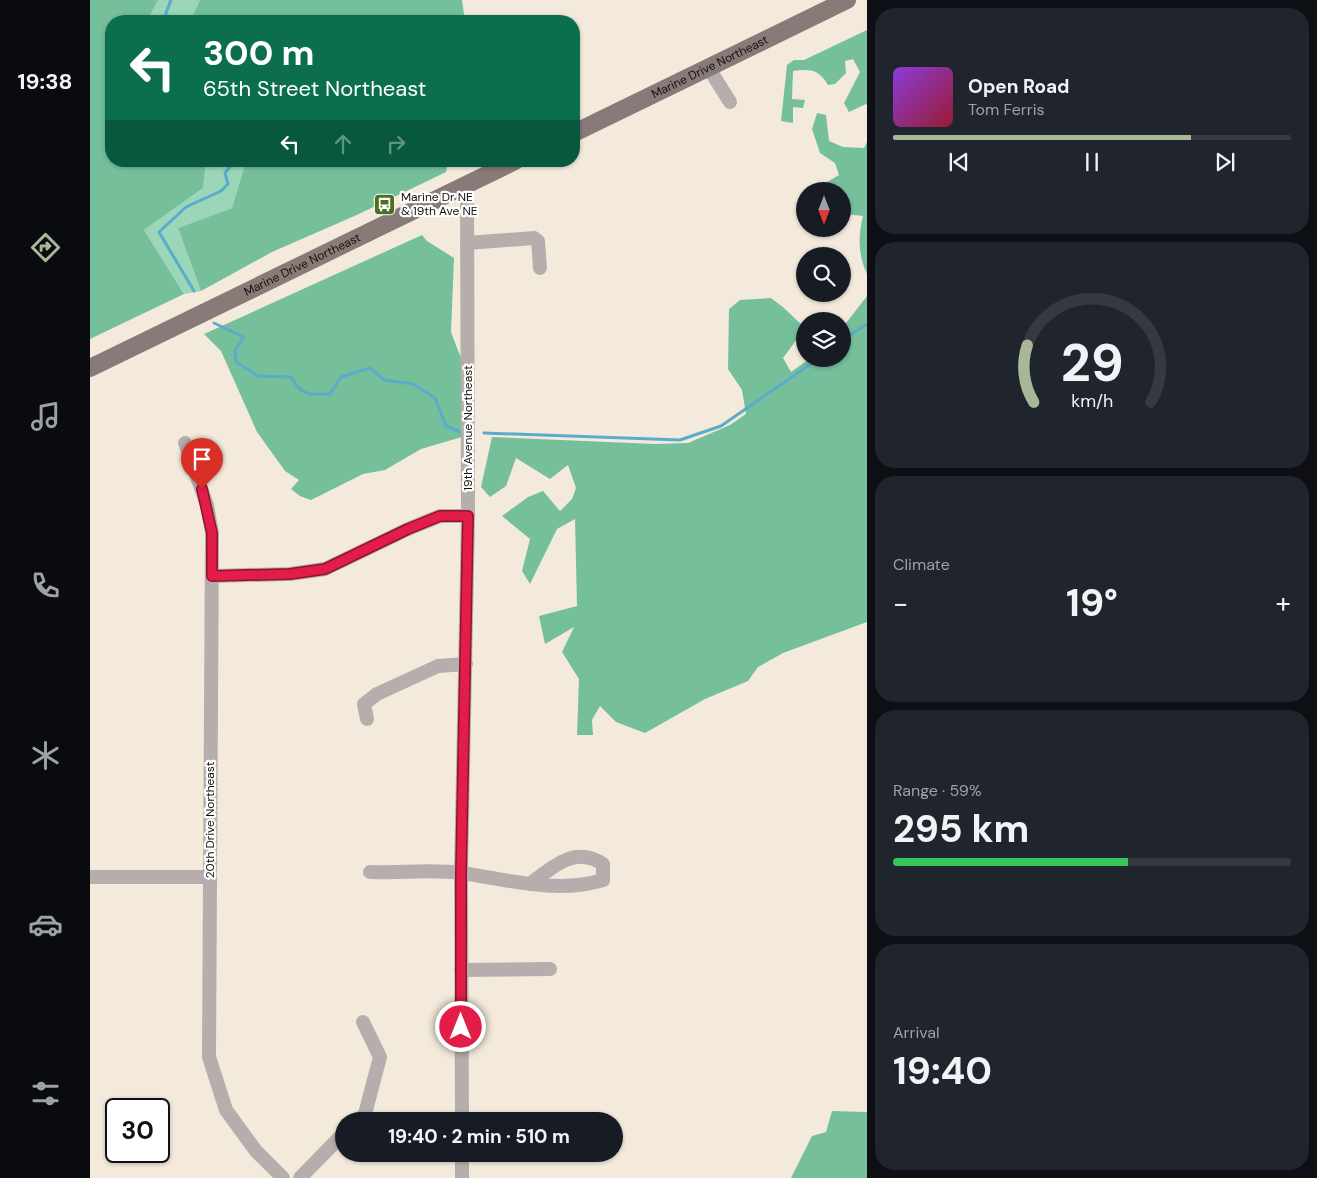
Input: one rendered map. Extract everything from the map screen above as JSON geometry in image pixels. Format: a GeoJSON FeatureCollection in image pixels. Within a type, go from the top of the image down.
{"type":"FeatureCollection","features":[{"type":"Feature","properties":{"kind":"main road","name":"Marine Drive Northeast"},"geometry":{"type":"LineString","coordinates":[[580,130],[847,0]]}},
{"type":"Feature","properties":{"kind":"main road","name":"Marine Drive Northeast"},"geometry":{"type":"LineString","coordinates":[[90,368],[503,167]]}},
{"type":"Feature","properties":{"kind":"street"},"geometry":{"type":"LineString","coordinates":[[708,67],[730,102]]}},
{"type":"Feature","properties":{"kind":"street","name":"19th Avenue Northeast"},"geometry":{"type":"LineString","coordinates":[[462,1112],[461,873],[468,516],[467,185]]}},
{"type":"Feature","properties":{"kind":"street"},"geometry":{"type":"LineString","coordinates":[[467,243],[534,238],[538,240],[540,268]]}},
{"type":"Feature","properties":{"kind":"street","name":"20th Drive Northeast"},"geometry":{"type":"LineString","coordinates":[[185,443],[207,505],[212,533],[209,1057],[226,1110],[256,1151],[283,1178]]}},
{"type":"Feature","properties":{"kind":"street"},"geometry":{"type":"LineString","coordinates":[[212,576],[290,574],[325,569],[408,529],[440,516],[468,516]]}},
{"type":"Feature","properties":{"kind":"street"},"geometry":{"type":"LineString","coordinates":[[367,719],[364,704],[377,694],[438,666],[466,664]]}},
{"type":"Feature","properties":{"kind":"street"},"geometry":{"type":"LineString","coordinates":[[370,872],[461,873],[530,884],[588,884],[603,880],[603,864],[593,858],[581,856],[565,859],[530,884]]}},
{"type":"Feature","properties":{"kind":"street"},"geometry":{"type":"LineString","coordinates":[[90,877],[210,877]]}},
{"type":"Feature","properties":{"kind":"street"},"geometry":{"type":"LineString","coordinates":[[461,970],[550,969]]}},
{"type":"Feature","properties":{"kind":"street"},"geometry":{"type":"LineString","coordinates":[[363,1022],[380,1057],[366,1112]]}},
{"type":"Feature","properties":{"kind":"street"},"geometry":{"type":"LineString","coordinates":[[300,1178],[335,1142]]}},
{"type":"Feature","properties":{"kind":"street"},"geometry":{"type":"LineString","coordinates":[[462,1162],[462,1178]]}},
{"type":"Feature","properties":{"kind":"green space"},"geometry":{"type":"Polygon","coordinates":[[[90,0],[158,0],[150,15],[105,15],[105,167],[205,167],[203,188],[144,230],[184,294],[90,339],[90,0]]]}},
{"type":"Feature","properties":{"kind":"green space"},"geometry":{"type":"Polygon","coordinates":[[[158,0],[200,0],[193,15],[150,15],[158,0]]]}},
{"type":"Feature","properties":{"kind":"green space"},"geometry":{"type":"Polygon","coordinates":[[[200,0],[462,0],[464,15],[193,15],[200,0]]]}},
{"type":"Feature","properties":{"kind":"green space"},"geometry":{"type":"Polygon","coordinates":[[[867,30],[867,105],[849,112],[844,103],[860,72],[853,59],[845,61],[846,73],[835,84],[828,85],[814,71],[793,71],[792,99],[805,100],[803,108],[793,107],[793,123],[781,121],[787,65],[794,60],[804,60],[867,30]]]}},
{"type":"Feature","properties":{"kind":"green space"},"geometry":{"type":"Polygon","coordinates":[[[817,113],[826,115],[829,141],[843,147],[864,148],[867,142],[867,274],[862,260],[860,245],[863,216],[851,215],[851,182],[827,182],[839,175],[835,163],[820,153],[812,129],[817,113]]]}},
{"type":"Feature","properties":{"kind":"green space"},"geometry":{"type":"Polygon","coordinates":[[[205,167],[244,167],[232,208],[178,228],[201,291],[184,294],[144,230],[203,188],[205,167]]]}},
{"type":"Feature","properties":{"kind":"green space"},"geometry":{"type":"Polygon","coordinates":[[[244,167],[447,167],[446,172],[359,214],[272,252],[201,291],[178,228],[232,208],[244,167]]]}},
{"type":"Feature","properties":{"kind":"green space"},"geometry":{"type":"Polygon","coordinates":[[[422,235],[427,241],[454,258],[451,332],[464,366],[462,437],[421,449],[385,470],[363,474],[311,500],[300,496],[291,489],[299,480],[285,471],[257,432],[221,351],[204,334],[422,235]]]}},
{"type":"Feature","properties":{"kind":"green space"},"geometry":{"type":"Polygon","coordinates":[[[867,296],[867,622],[783,653],[758,667],[748,681],[705,699],[645,733],[616,722],[600,706],[592,720],[593,735],[577,735],[579,679],[562,652],[574,627],[545,644],[539,616],[577,606],[575,519],[557,529],[530,584],[522,571],[530,539],[502,516],[528,497],[543,491],[560,511],[572,499],[576,488],[568,465],[550,479],[516,458],[506,486],[490,497],[481,487],[492,437],[655,444],[688,443],[730,425],[746,414],[742,390],[728,369],[729,309],[740,300],[771,298],[796,319],[796,340],[783,358],[791,372],[798,367],[851,367],[851,317],[867,296]]]}},
{"type":"Feature","properties":{"kind":"green space"},"geometry":{"type":"Polygon","coordinates":[[[832,1111],[867,1112],[867,1178],[791,1178],[812,1136],[826,1132],[832,1111]]]}},
{"type":"Feature","properties":{"kind":"waterway"},"geometry":{"type":"LineString","coordinates":[[165,15],[171,0]]}},
{"type":"Feature","properties":{"kind":"waterway"},"geometry":{"type":"LineString","coordinates":[[194,291],[159,232],[186,207],[221,191],[228,184],[225,173],[230,167]]}},
{"type":"Feature","properties":{"kind":"waterway"},"geometry":{"type":"LineString","coordinates":[[214,323],[244,337],[235,350],[236,362],[258,376],[291,377],[299,388],[307,393],[330,394],[341,377],[370,368],[384,380],[413,384],[435,398],[446,426],[463,433]]}},
{"type":"Feature","properties":{"kind":"waterway"},"geometry":{"type":"LineString","coordinates":[[851,334],[867,324]]}},
{"type":"Feature","properties":{"kind":"waterway"},"geometry":{"type":"LineString","coordinates":[[484,433],[680,440],[721,426],[806,367]]}},
{"type":"Feature","properties":{"kind":"place","name":"Marine Dr NE & 19th Ave NE"},"geometry":{"type":"Point","coordinates":[385,204]}},
{"type":"Feature","properties":{"kind":"route"},"geometry":{"type":"LineString","coordinates":[[202,489],[212,533],[212,576],[290,574],[325,569],[408,529],[440,516],[468,516],[461,873],[461,1027]]}}]}
